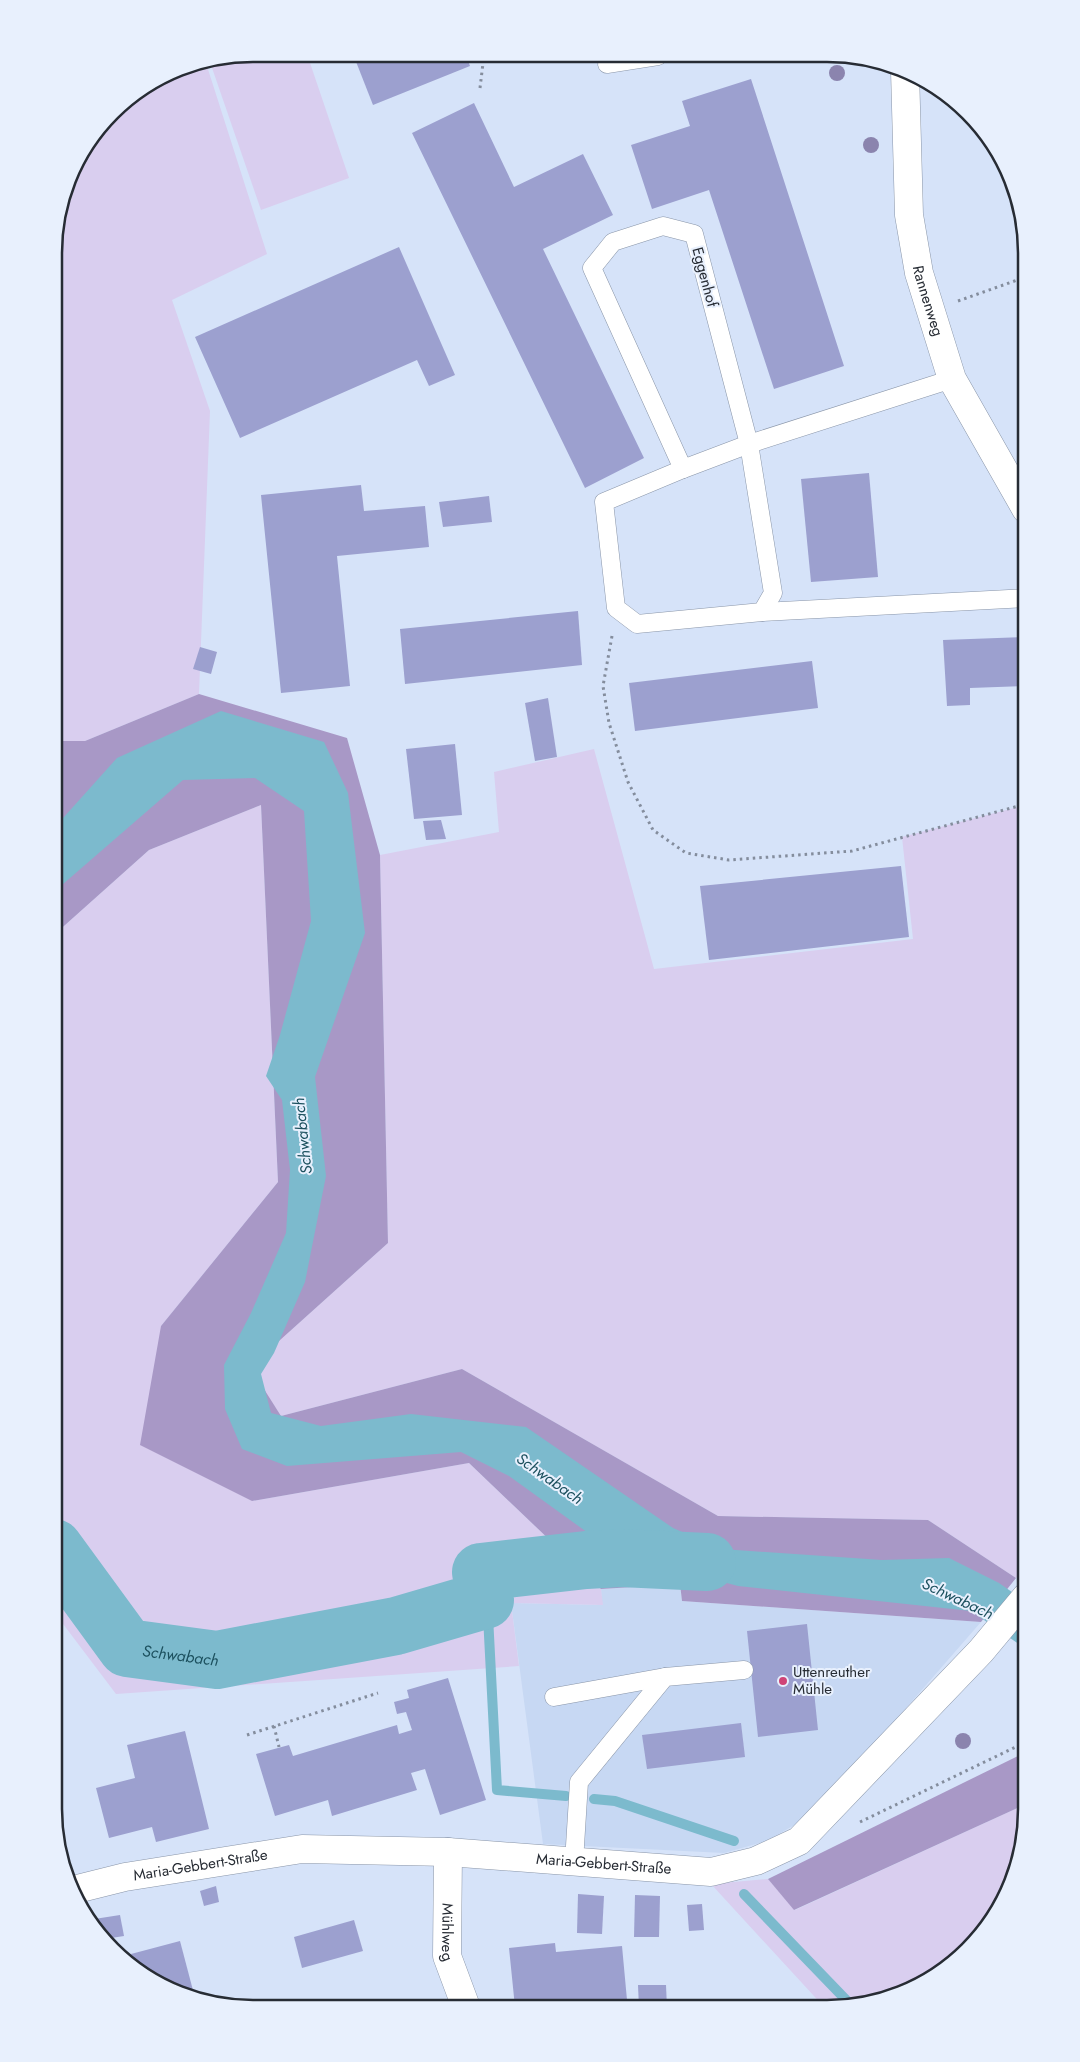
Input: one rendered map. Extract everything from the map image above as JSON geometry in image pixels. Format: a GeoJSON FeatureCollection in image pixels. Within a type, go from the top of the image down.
{"type":"FeatureCollection","features":[{"type":"Feature","properties":{"kind":"street","name":"Rannenweg"},"geometry":{"type":"LineString","coordinates":[[906,80],[909,215],[919,273],[952,380],[1018,495]]}},
{"type":"Feature","properties":{"kind":"street","name":"Maria-Gebbert-Straße"},"geometry":{"type":"LineString","coordinates":[[80,1888],[125,1877],[302,1849],[448,1852],[711,1872],[756,1861],[799,1841],[981,1651],[1018,1607]]}},
{"type":"Feature","properties":{"kind":"street","name":"Mühlweg"},"geometry":{"type":"LineString","coordinates":[[448,1852],[447,1956],[463,2000]]}},
{"type":"Feature","properties":{"kind":"lane"},"geometry":{"type":"LineString","coordinates":[[607,64],[620,62]]}},
{"type":"Feature","properties":{"kind":"lane","name":"Eggenhof"},"geometry":{"type":"LineString","coordinates":[[683,469],[592,268],[613,242],[663,226],[694,234],[749,444],[773,593],[762,612]]}},
{"type":"Feature","properties":{"kind":"lane"},"geometry":{"type":"LineString","coordinates":[[952,380],[749,444],[604,502],[616,608],[637,624],[762,612],[1018,598]]}},
{"type":"Feature","properties":{"kind":"lane"},"geometry":{"type":"LineString","coordinates":[[554,1697],[665,1676],[744,1670]]}},
{"type":"Feature","properties":{"kind":"lane"},"geometry":{"type":"LineString","coordinates":[[574,1862],[580,1782],[665,1676]]}},
{"type":"Feature","properties":{"kind":"path"},"geometry":{"type":"LineString","coordinates":[[480,88],[483,62]]}},
{"type":"Feature","properties":{"kind":"path"},"geometry":{"type":"LineString","coordinates":[[930,313],[1018,280]]}},
{"type":"Feature","properties":{"kind":"path"},"geometry":{"type":"LineString","coordinates":[[616,608],[603,686],[609,723],[628,782],[653,830],[686,853],[729,860],[852,851],[1018,806]]}},
{"type":"Feature","properties":{"kind":"path"},"geometry":{"type":"LineString","coordinates":[[247,1735],[378,1693]]}},
{"type":"Feature","properties":{"kind":"path"},"geometry":{"type":"LineString","coordinates":[[274,1726],[279,1748]]}},
{"type":"Feature","properties":{"kind":"path"},"geometry":{"type":"LineString","coordinates":[[859,1822],[1018,1746]]}},
{"type":"Feature","properties":{"kind":"shaded area"},"geometry":{"type":"Polygon","coordinates":[[[254,62],[310,62],[349,178],[261,210],[212,67],[254,62]]]}},
{"type":"Feature","properties":{"kind":"shaded area"},"geometry":{"type":"Polygon","coordinates":[[[208,68],[267,254],[172,300],[210,411],[199,694],[85,741],[62,741],[62,254],[66,216],[82,169],[102,137],[118,118],[158,88],[180,77],[208,68]]]}},
{"type":"Feature","properties":{"kind":"shaded area"},"geometry":{"type":"Polygon","coordinates":[[[199,694],[347,738],[380,855],[388,1243],[250,1367],[281,1416],[462,1369],[718,1516],[928,1520],[1016,1578],[981,1622],[682,1601],[680,1584],[601,1589],[469,1463],[252,1501],[140,1445],[161,1326],[278,1182],[261,805],[149,850],[62,928],[62,741],[85,741],[199,694]]]}},
{"type":"Feature","properties":{"kind":"shaded area"},"geometry":{"type":"Polygon","coordinates":[[[594,749],[654,969],[913,939],[902,837],[1018,807],[1018,1576],[1016,1578],[928,1520],[718,1516],[462,1369],[281,1416],[249,1368],[388,1243],[380,855],[499,832],[494,772],[594,749]]]}},
{"type":"Feature","properties":{"kind":"shaded area"},"geometry":{"type":"Polygon","coordinates":[[[261,805],[278,1182],[161,1326],[252,1501],[469,1463],[601,1589],[603,1605],[511,1603],[519,1666],[116,1694],[62,1623],[62,928],[149,850],[261,805]]]}},
{"type":"Feature","properties":{"kind":"shaded area"},"geometry":{"type":"Polygon","coordinates":[[[680,1584],[682,1601],[981,1622],[846,1777],[796,1824],[767,1841],[724,1853],[543,1844],[511,1603],[602,1605],[601,1589],[680,1584]]]}},
{"type":"Feature","properties":{"kind":"shaded area"},"geometry":{"type":"Polygon","coordinates":[[[1018,1756],[1018,1808],[794,1910],[768,1879],[1018,1756]]]}},
{"type":"Feature","properties":{"kind":"shaded area"},"geometry":{"type":"Polygon","coordinates":[[[1018,1808],[1016,1833],[1011,1858],[1003,1882],[992,1904],[962,1944],[943,1960],[911,1980],[864,1996],[818,2000],[711,1884],[768,1879],[795,1910],[1018,1808]]]}},
{"type":"Feature","properties":{"kind":"water"},"geometry":{"type":"Polygon","coordinates":[[[221,711],[324,742],[348,793],[365,933],[315,1077],[326,1176],[305,1282],[274,1353],[261,1374],[271,1413],[321,1426],[411,1414],[526,1427],[673,1528],[722,1549],[882,1560],[949,1558],[999,1583],[1018,1596],[1018,1643],[971,1611],[738,1586],[663,1566],[602,1543],[509,1476],[461,1452],[287,1466],[242,1449],[225,1409],[224,1365],[251,1313],[286,1233],[290,1170],[282,1100],[266,1076],[280,1035],[311,921],[304,811],[255,778],[183,780],[62,885],[62,819],[117,758],[221,711]]]}},
{"type":"Feature","properties":{"kind":"building"},"geometry":{"type":"Polygon","coordinates":[[[356,62],[469,62],[470,66],[373,105],[356,62]]]}},
{"type":"Feature","properties":{"kind":"building"},"geometry":{"type":"Polygon","coordinates":[[[751,79],[844,366],[774,389],[709,190],[652,209],[631,145],[690,126],[682,101],[751,79]]]}},
{"type":"Feature","properties":{"kind":"building"},"geometry":{"type":"Polygon","coordinates":[[[474,103],[514,187],[583,154],[613,215],[543,249],[644,458],[585,488],[412,133],[474,103]]]}},
{"type":"Feature","properties":{"kind":"building"},"geometry":{"type":"Polygon","coordinates":[[[399,247],[455,375],[429,386],[417,360],[240,438],[195,337],[399,247]]]}},
{"type":"Feature","properties":{"kind":"building"},"geometry":{"type":"Polygon","coordinates":[[[869,473],[878,577],[811,582],[801,479],[869,473]]]}},
{"type":"Feature","properties":{"kind":"building"},"geometry":{"type":"Polygon","coordinates":[[[361,485],[364,511],[425,506],[429,547],[337,556],[350,686],[281,693],[261,495],[361,485]]]}},
{"type":"Feature","properties":{"kind":"building"},"geometry":{"type":"Polygon","coordinates":[[[489,496],[492,522],[443,527],[439,502],[489,496]]]}},
{"type":"Feature","properties":{"kind":"building"},"geometry":{"type":"Polygon","coordinates":[[[578,611],[582,665],[405,684],[400,629],[578,611]]]}},
{"type":"Feature","properties":{"kind":"building"},"geometry":{"type":"Polygon","coordinates":[[[1018,637],[1018,686],[970,688],[970,705],[947,706],[943,640],[1018,637]]]}},
{"type":"Feature","properties":{"kind":"building"},"geometry":{"type":"Polygon","coordinates":[[[200,647],[217,652],[211,674],[193,669],[200,647]]]}},
{"type":"Feature","properties":{"kind":"building"},"geometry":{"type":"Polygon","coordinates":[[[812,661],[818,708],[635,731],[629,683],[812,661]]]}},
{"type":"Feature","properties":{"kind":"building"},"geometry":{"type":"Polygon","coordinates":[[[548,698],[557,757],[535,761],[525,703],[548,698]]]}},
{"type":"Feature","properties":{"kind":"building"},"geometry":{"type":"Polygon","coordinates":[[[455,744],[462,815],[414,819],[406,749],[455,744]]]}},
{"type":"Feature","properties":{"kind":"building"},"geometry":{"type":"Polygon","coordinates":[[[441,820],[446,839],[426,840],[423,821],[441,820]]]}},
{"type":"Feature","properties":{"kind":"building"},"geometry":{"type":"Polygon","coordinates":[[[901,866],[909,937],[709,960],[700,886],[901,866]]]}},
{"type":"Feature","properties":{"kind":"building","name":"Uttenreuther Mühle"},"geometry":{"type":"Polygon","coordinates":[[[807,1624],[818,1730],[758,1737],[747,1631],[807,1624]]]}},
{"type":"Feature","properties":{"kind":"building"},"geometry":{"type":"Polygon","coordinates":[[[448,1678],[486,1800],[440,1815],[425,1769],[411,1773],[417,1790],[332,1816],[328,1800],[275,1816],[256,1754],[289,1745],[293,1756],[397,1725],[399,1734],[412,1730],[406,1712],[397,1714],[394,1702],[409,1698],[407,1690],[448,1678]]]}},
{"type":"Feature","properties":{"kind":"building"},"geometry":{"type":"Polygon","coordinates":[[[741,1723],[745,1757],[647,1769],[642,1735],[741,1723]]]}},
{"type":"Feature","properties":{"kind":"building"},"geometry":{"type":"Polygon","coordinates":[[[185,1731],[209,1829],[156,1842],[152,1827],[109,1838],[96,1788],[135,1778],[127,1745],[185,1731]]]}},
{"type":"Feature","properties":{"kind":"building"},"geometry":{"type":"Polygon","coordinates":[[[216,1886],[219,1902],[204,1906],[200,1891],[216,1886]]]}},
{"type":"Feature","properties":{"kind":"building"},"geometry":{"type":"Polygon","coordinates":[[[578,1894],[604,1896],[602,1934],[577,1933],[578,1894]]]}},
{"type":"Feature","properties":{"kind":"building"},"geometry":{"type":"Polygon","coordinates":[[[635,1895],[660,1896],[659,1937],[634,1937],[635,1895]]]}},
{"type":"Feature","properties":{"kind":"building"},"geometry":{"type":"Polygon","coordinates":[[[702,1904],[704,1930],[689,1931],[687,1905],[702,1904]]]}},
{"type":"Feature","properties":{"kind":"building"},"geometry":{"type":"Polygon","coordinates":[[[120,1915],[124,1936],[113,1938],[97,1919],[120,1915]]]}},
{"type":"Feature","properties":{"kind":"building"},"geometry":{"type":"Polygon","coordinates":[[[354,1920],[363,1951],[302,1968],[294,1937],[354,1920]]]}},
{"type":"Feature","properties":{"kind":"building"},"geometry":{"type":"Polygon","coordinates":[[[180,1941],[193,1989],[158,1974],[131,1954],[180,1941]]]}},
{"type":"Feature","properties":{"kind":"building"},"geometry":{"type":"Polygon","coordinates":[[[555,1943],[556,1952],[622,1946],[627,2000],[514,2000],[509,1948],[555,1943]]]}},
{"type":"Feature","properties":{"kind":"building"},"geometry":{"type":"Polygon","coordinates":[[[638,1985],[666,1985],[667,2000],[639,2000],[638,1985]]]}},
{"type":"Feature","properties":{"kind":"waterway","name":"Schwabach"},"geometry":{"type":"LineString","coordinates":[[62,1559],[127,1648],[217,1660],[396,1626],[485,1600],[481,1572],[621,1558],[707,1562]]}},
{"type":"Feature","properties":{"kind":"waterway"},"geometry":{"type":"LineString","coordinates":[[485,1600],[488,1616],[497,1790],[566,1796]]}},
{"type":"Feature","properties":{"kind":"waterway"},"geometry":{"type":"LineString","coordinates":[[594,1799],[615,1801],[734,1841]]}},
{"type":"Feature","properties":{"kind":"waterway"},"geometry":{"type":"LineString","coordinates":[[744,1894],[845,1999]]}},
{"type":"Feature","properties":{"kind":"place","name":"Uttenreuther Mühle"},"geometry":{"type":"Point","coordinates":[783,1681]}}]}
